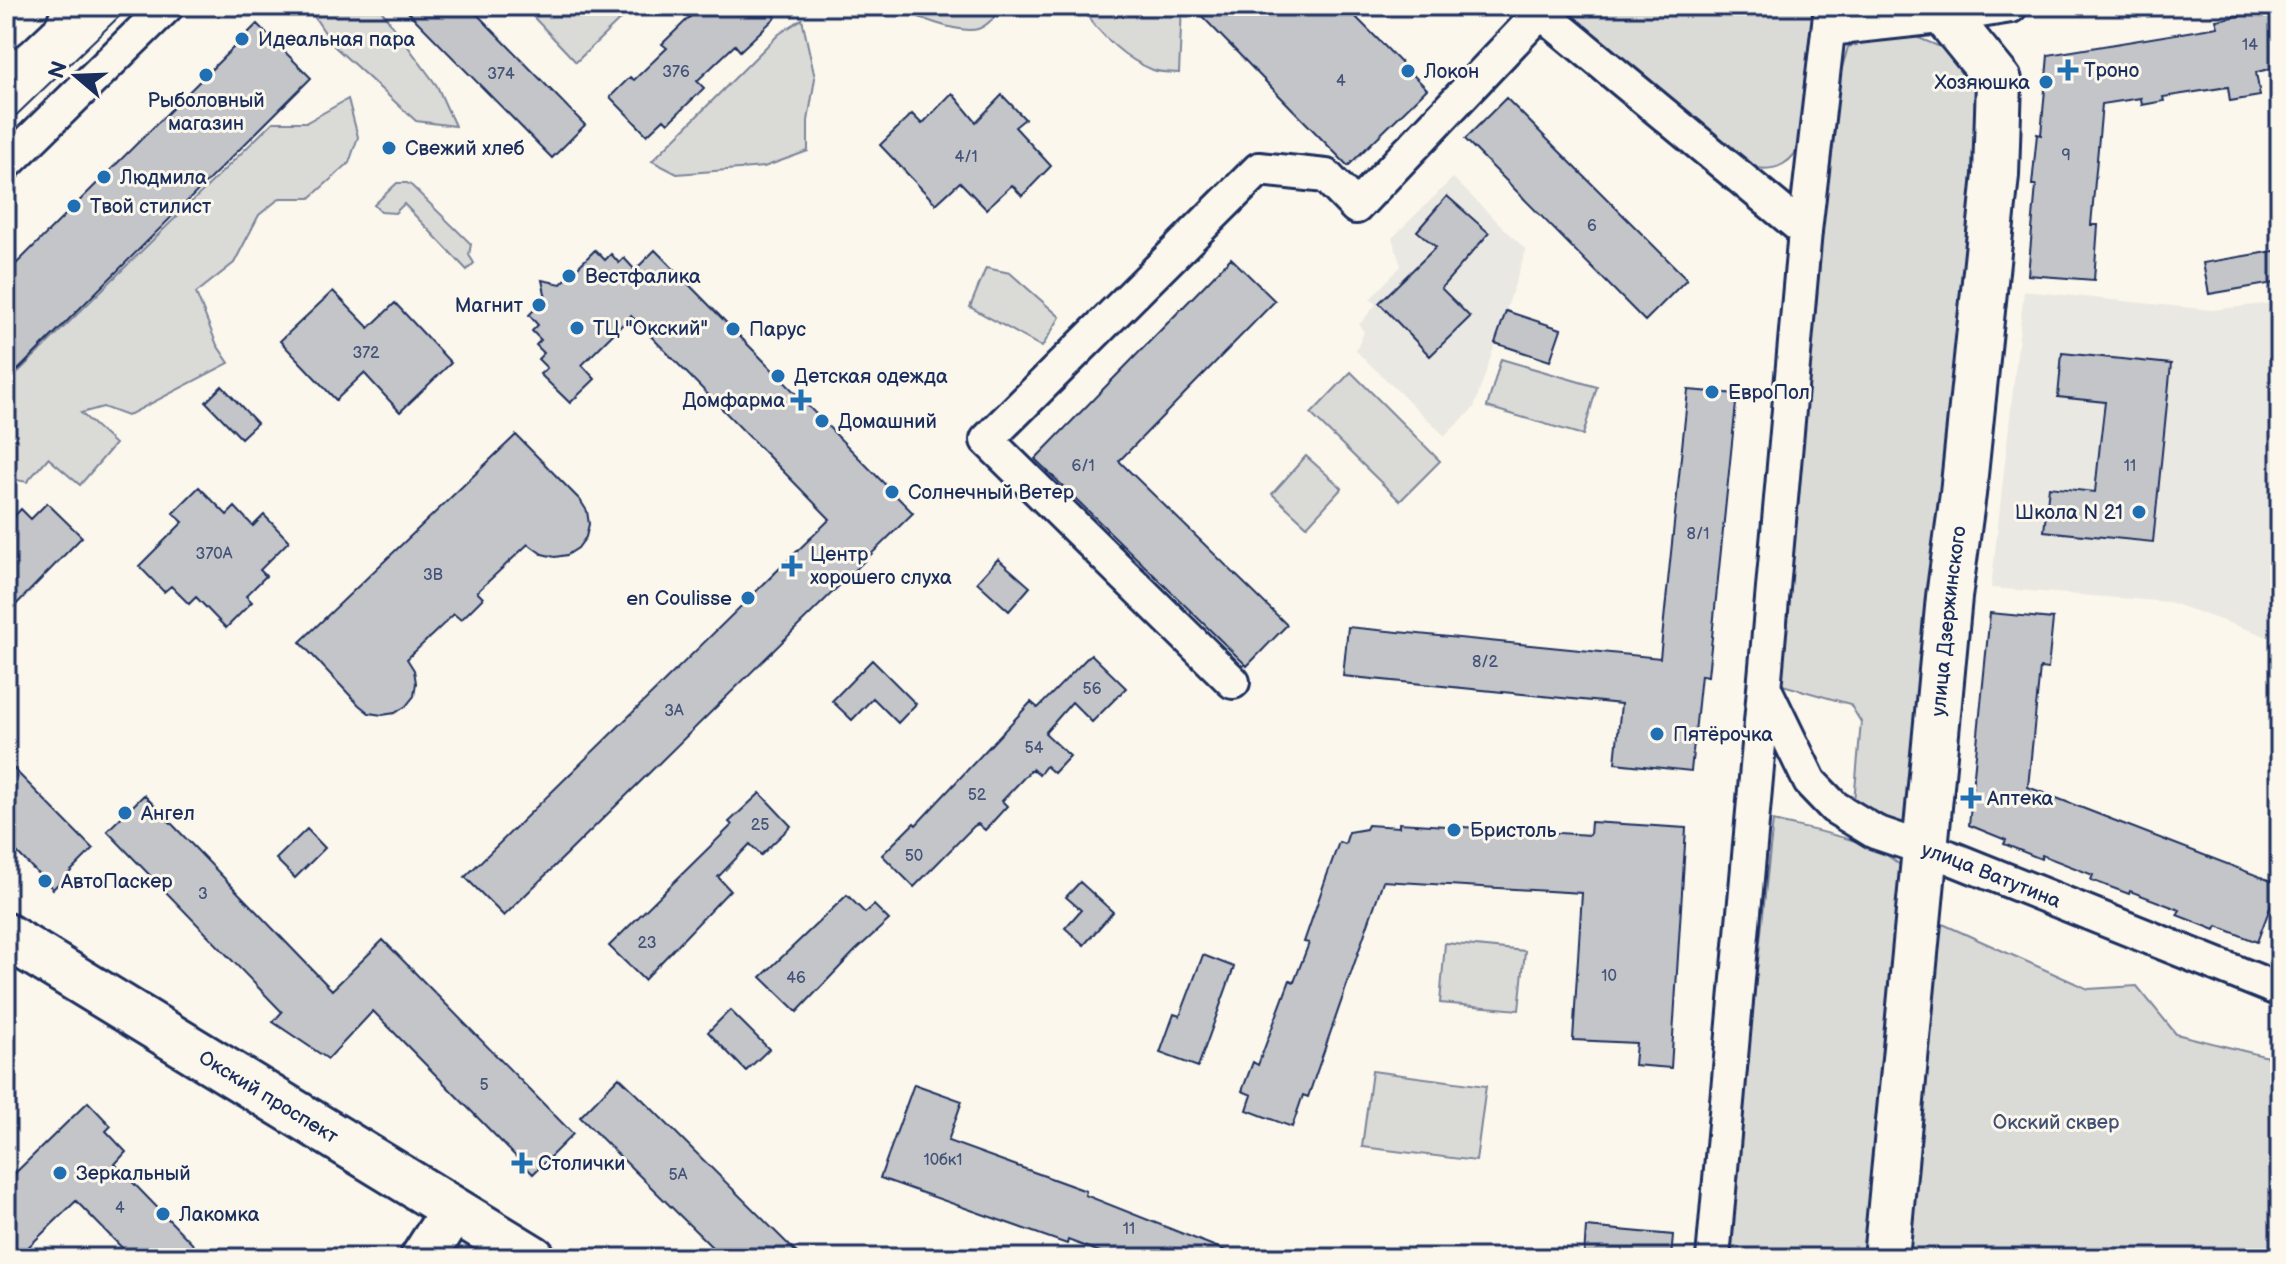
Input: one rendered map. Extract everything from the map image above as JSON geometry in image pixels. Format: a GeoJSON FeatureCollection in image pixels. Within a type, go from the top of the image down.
{"type":"FeatureCollection","features":[{"type":"Feature","properties":{"kind":"street"},"geometry":{"type":"LineString","coordinates":[[6,25],[26,6]]}},
{"type":"Feature","properties":{"kind":"street"},"geometry":{"type":"LineString","coordinates":[[6,164],[167,6]]}},
{"type":"Feature","properties":{"kind":"street"},"geometry":{"type":"LineString","coordinates":[[1713,1258],[1805,231],[1830,17],[2011,6]]}},
{"type":"Feature","properties":{"kind":"street"},"geometry":{"type":"LineString","coordinates":[[1233,682],[987,440],[1259,169],[1326,176],[1356,207],[1537,9],[1805,231]]}},
{"type":"Feature","properties":{"kind":"street","name":"улица Дзержинского"},"geometry":{"type":"LineString","coordinates":[[1886,1258],[1949,597],[1963,494],[1996,175],[1999,81],[1944,11]]}},
{"type":"Feature","properties":{"kind":"street","name":"улица Ватутина"},"geometry":{"type":"LineString","coordinates":[[1765,688],[1810,782],[1834,807],[1875,832],[2280,990]]}},
{"type":"Feature","properties":{"kind":"street","name":"Окский проспект"},"geometry":{"type":"LineString","coordinates":[[6,936],[533,1258]]}},
{"type":"Feature","properties":{"kind":"street"},"geometry":{"type":"LineString","coordinates":[[423,1258],[453,1211]]}},
{"type":"Feature","properties":{"kind":"shaded area"},"geometry":{"type":"Polygon","coordinates":[[[1453,178],[1526,250],[1474,408],[1445,436],[1356,351],[1364,332],[1359,325],[1376,304],[1370,299],[1401,266],[1392,238],[1453,178]]]}},
{"type":"Feature","properties":{"kind":"shaded area","name":"Школа N 21"},"geometry":{"type":"Polygon","coordinates":[[[2024,291],[2212,310],[2280,302],[2280,641],[2169,602],[1991,588],[2024,291]]]}},
{"type":"Feature","properties":{"kind":"green space"},"geometry":{"type":"Polygon","coordinates":[[[307,6],[378,6],[437,86],[455,126],[416,121],[334,46],[307,6]]]}},
{"type":"Feature","properties":{"kind":"green space"},"geometry":{"type":"Polygon","coordinates":[[[523,6],[634,6],[576,62],[523,6]]]}},
{"type":"Feature","properties":{"kind":"green space"},"geometry":{"type":"Polygon","coordinates":[[[898,6],[1002,6],[1003,9],[985,25],[970,30],[937,24],[898,6]]]}},
{"type":"Feature","properties":{"kind":"green space"},"geometry":{"type":"Polygon","coordinates":[[[1080,6],[1182,6],[1179,73],[1156,71],[1131,59],[1103,35],[1080,6]]]}},
{"type":"Feature","properties":{"kind":"green space"},"geometry":{"type":"Polygon","coordinates":[[[1556,6],[1815,6],[1803,139],[1799,147],[1789,160],[1776,167],[1751,167],[1556,6]]]}},
{"type":"Feature","properties":{"kind":"green space"},"geometry":{"type":"Polygon","coordinates":[[[802,19],[815,78],[808,121],[808,151],[764,167],[677,174],[652,161],[779,34],[802,19]]]}},
{"type":"Feature","properties":{"kind":"green space"},"geometry":{"type":"Polygon","coordinates":[[[1914,36],[1943,48],[1970,77],[1985,112],[1905,826],[1854,802],[1861,722],[1850,704],[1779,684],[1835,92],[1848,47],[1882,38],[1914,36]]]}},
{"type":"Feature","properties":{"kind":"green space"},"geometry":{"type":"Polygon","coordinates":[[[348,99],[358,137],[349,163],[310,198],[280,198],[259,215],[234,263],[196,293],[217,345],[229,363],[127,416],[103,407],[81,413],[115,444],[80,485],[48,458],[27,482],[6,478],[6,384],[273,122],[307,122],[348,99]]]}},
{"type":"Feature","properties":{"kind":"green space"},"geometry":{"type":"Polygon","coordinates":[[[397,183],[412,186],[471,244],[469,255],[474,263],[467,270],[404,204],[395,213],[381,212],[374,205],[397,183]]]}},
{"type":"Feature","properties":{"kind":"green space"},"geometry":{"type":"Polygon","coordinates":[[[986,268],[1010,273],[1060,317],[1042,347],[970,307],[986,268]]]}},
{"type":"Feature","properties":{"kind":"green space"},"geometry":{"type":"Polygon","coordinates":[[[1501,359],[1597,387],[1583,435],[1487,407],[1501,359]]]}},
{"type":"Feature","properties":{"kind":"green space"},"geometry":{"type":"Polygon","coordinates":[[[1351,372],[1440,461],[1400,501],[1311,414],[1351,372]]]}},
{"type":"Feature","properties":{"kind":"green space"},"geometry":{"type":"Polygon","coordinates":[[[1306,456],[1342,488],[1307,526],[1272,494],[1306,456]]]}},
{"type":"Feature","properties":{"kind":"green space"},"geometry":{"type":"Polygon","coordinates":[[[1773,821],[1859,842],[1902,867],[1871,1258],[1726,1258],[1773,821]]]}},
{"type":"Feature","properties":{"kind":"green space","name":"Окский сквер"},"geometry":{"type":"Polygon","coordinates":[[[1936,921],[2088,989],[2137,986],[2176,1034],[2280,1060],[2280,1258],[1908,1258],[1936,921]]]}},
{"type":"Feature","properties":{"kind":"green space"},"geometry":{"type":"Polygon","coordinates":[[[1445,943],[1525,951],[1519,1010],[1440,1003],[1445,943]]]}},
{"type":"Feature","properties":{"kind":"green space"},"geometry":{"type":"Polygon","coordinates":[[[1372,1071],[1486,1086],[1476,1161],[1362,1147],[1372,1071]]]}},
{"type":"Feature","properties":{"kind":"building"},"geometry":{"type":"Polygon","coordinates":[[[402,6],[469,6],[585,125],[552,158],[402,6]]]}},
{"type":"Feature","properties":{"kind":"building"},"geometry":{"type":"Polygon","coordinates":[[[701,6],[765,6],[776,17],[740,51],[735,45],[697,81],[704,88],[668,123],[664,119],[647,135],[610,97],[630,77],[634,80],[667,48],[662,44],[701,6]]]}},
{"type":"Feature","properties":{"kind":"building"},"geometry":{"type":"Polygon","coordinates":[[[1192,6],[1345,6],[1427,89],[1348,166],[1192,6]]]}},
{"type":"Feature","properties":{"kind":"building"},"geometry":{"type":"Polygon","coordinates":[[[2280,9],[2280,67],[2256,72],[2260,96],[2230,101],[2228,87],[2163,97],[2164,101],[2142,105],[2141,98],[2102,104],[2091,225],[2098,225],[2094,280],[2028,275],[2036,185],[2032,185],[2037,134],[2041,135],[2048,55],[2218,27],[2216,20],[2280,9]]]}},
{"type":"Feature","properties":{"kind":"building"},"geometry":{"type":"Polygon","coordinates":[[[257,24],[311,78],[6,382],[6,274],[257,24]]]}},
{"type":"Feature","properties":{"kind":"building"},"geometry":{"type":"Polygon","coordinates":[[[952,93],[976,122],[1002,95],[1025,119],[1015,127],[1051,166],[1022,196],[1012,185],[986,209],[960,182],[936,204],[880,145],[912,114],[922,124],[952,93]]]}},
{"type":"Feature","properties":{"kind":"building"},"geometry":{"type":"Polygon","coordinates":[[[1506,98],[1687,279],[1645,321],[1465,139],[1506,98]]]}},
{"type":"Feature","properties":{"kind":"building"},"geometry":{"type":"Polygon","coordinates":[[[1447,196],[1489,233],[1441,288],[1470,317],[1430,356],[1379,303],[1436,247],[1417,231],[1447,196]]]}},
{"type":"Feature","properties":{"kind":"building"},"geometry":{"type":"Polygon","coordinates":[[[595,250],[605,260],[611,254],[619,263],[624,258],[635,270],[655,250],[913,513],[504,916],[465,877],[830,519],[631,316],[582,365],[595,379],[570,403],[540,374],[547,368],[538,359],[544,353],[536,345],[541,340],[532,331],[538,325],[529,315],[546,298],[542,280],[561,284],[595,250]]]}},
{"type":"Feature","properties":{"kind":"building"},"geometry":{"type":"Polygon","coordinates":[[[2280,250],[2280,282],[2209,294],[2203,263],[2280,250]]]}},
{"type":"Feature","properties":{"kind":"building"},"geometry":{"type":"Polygon","coordinates":[[[1231,258],[1275,301],[1119,461],[1287,625],[1247,666],[1035,459],[1231,258]]]}},
{"type":"Feature","properties":{"kind":"building"},"geometry":{"type":"Polygon","coordinates":[[[333,291],[369,328],[395,303],[451,363],[400,412],[364,373],[336,400],[280,341],[333,291]]]}},
{"type":"Feature","properties":{"kind":"building"},"geometry":{"type":"Polygon","coordinates":[[[1506,311],[1561,329],[1550,361],[1495,343],[1506,311]]]}},
{"type":"Feature","properties":{"kind":"building"},"geometry":{"type":"Polygon","coordinates":[[[2062,353],[2171,364],[2153,542],[2044,531],[2049,487],[2095,492],[2105,402],[2058,397],[2062,353]]]}},
{"type":"Feature","properties":{"kind":"building"},"geometry":{"type":"Polygon","coordinates":[[[222,386],[257,423],[241,438],[206,402],[222,386]]]}},
{"type":"Feature","properties":{"kind":"building"},"geometry":{"type":"Polygon","coordinates":[[[1688,390],[1737,394],[1708,676],[1701,675],[1691,771],[1615,763],[1621,704],[1343,676],[1348,627],[1660,658],[1688,390]]]}},
{"type":"Feature","properties":{"kind":"building"},"geometry":{"type":"Polygon","coordinates":[[[516,435],[580,500],[587,511],[589,524],[586,537],[578,548],[567,555],[555,557],[542,554],[528,544],[477,592],[483,598],[461,620],[454,614],[407,659],[414,670],[416,683],[414,696],[406,706],[395,713],[369,713],[300,642],[516,435]]]}},
{"type":"Feature","properties":{"kind":"building"},"geometry":{"type":"Polygon","coordinates":[[[199,487],[227,515],[235,507],[253,526],[264,515],[289,541],[260,570],[266,576],[246,596],[252,602],[226,628],[196,597],[189,604],[171,586],[164,592],[139,566],[183,522],[173,513],[199,487]]]}},
{"type":"Feature","properties":{"kind":"building"},"geometry":{"type":"Polygon","coordinates":[[[47,503],[82,537],[6,615],[6,525],[21,509],[31,519],[47,503]]]}},
{"type":"Feature","properties":{"kind":"building"},"geometry":{"type":"Polygon","coordinates":[[[998,559],[1030,587],[1009,611],[977,582],[998,559]]]}},
{"type":"Feature","properties":{"kind":"building"},"geometry":{"type":"Polygon","coordinates":[[[1990,613],[2053,619],[2048,669],[2040,668],[2028,787],[2279,884],[2257,942],[2177,915],[2180,910],[2091,880],[2093,875],[2042,855],[2041,859],[1969,825],[1990,613]]]}},
{"type":"Feature","properties":{"kind":"building"},"geometry":{"type":"Polygon","coordinates":[[[1091,654],[1126,688],[1092,722],[1072,702],[1045,733],[1070,756],[1054,773],[1046,766],[1039,775],[1032,769],[1002,801],[1007,806],[985,830],[978,824],[974,826],[914,887],[882,855],[914,823],[916,825],[1031,702],[1038,708],[1091,654]]]}},
{"type":"Feature","properties":{"kind":"building"},"geometry":{"type":"Polygon","coordinates":[[[872,660],[916,704],[898,723],[873,698],[852,720],[832,701],[872,660]]]}},
{"type":"Feature","properties":{"kind":"building"},"geometry":{"type":"Polygon","coordinates":[[[6,761],[93,849],[53,889],[6,841],[6,761]]]}},
{"type":"Feature","properties":{"kind":"building"},"geometry":{"type":"Polygon","coordinates":[[[760,793],[791,826],[761,855],[750,844],[718,877],[730,890],[644,980],[609,946],[732,825],[729,822],[760,793]]]}},
{"type":"Feature","properties":{"kind":"building"},"geometry":{"type":"Polygon","coordinates":[[[144,795],[332,990],[383,940],[573,1134],[533,1174],[373,1011],[328,1059],[273,1022],[282,1012],[107,831],[144,795]]]}},
{"type":"Feature","properties":{"kind":"building"},"geometry":{"type":"Polygon","coordinates":[[[1591,822],[1686,828],[1671,1068],[1634,1065],[1636,1043],[1573,1040],[1582,893],[1383,881],[1308,1097],[1303,1095],[1292,1127],[1247,1110],[1252,1095],[1242,1091],[1253,1062],[1258,1065],[1290,980],[1294,982],[1309,943],[1304,942],[1339,842],[1345,844],[1349,832],[1366,829],[1368,825],[1399,827],[1399,823],[1590,835],[1591,822]]]}},
{"type":"Feature","properties":{"kind":"building"},"geometry":{"type":"Polygon","coordinates":[[[307,829],[325,848],[295,878],[276,859],[307,829]]]}},
{"type":"Feature","properties":{"kind":"building"},"geometry":{"type":"Polygon","coordinates":[[[1080,882],[1113,912],[1084,945],[1065,928],[1081,910],[1066,897],[1080,882]]]}},
{"type":"Feature","properties":{"kind":"building"},"geometry":{"type":"Polygon","coordinates":[[[847,895],[865,913],[874,905],[889,920],[797,1012],[761,977],[847,895]]]}},
{"type":"Feature","properties":{"kind":"building"},"geometry":{"type":"Polygon","coordinates":[[[1203,955],[1234,967],[1198,1067],[1160,1053],[1174,1014],[1180,1016],[1203,955]]]}},
{"type":"Feature","properties":{"kind":"building"},"geometry":{"type":"Polygon","coordinates":[[[730,1010],[769,1049],[746,1071],[708,1032],[730,1010]]]}},
{"type":"Feature","properties":{"kind":"building"},"geometry":{"type":"Polygon","coordinates":[[[619,1077],[802,1258],[723,1258],[580,1117],[619,1077]]]}},
{"type":"Feature","properties":{"kind":"building"},"geometry":{"type":"Polygon","coordinates":[[[914,1084],[962,1101],[948,1141],[1086,1191],[1085,1195],[1244,1258],[1116,1258],[1068,1240],[1067,1244],[880,1178],[914,1084]]]}},
{"type":"Feature","properties":{"kind":"building","name":"Зеркальный"},"geometry":{"type":"Polygon","coordinates":[[[88,1102],[111,1126],[106,1131],[126,1152],[115,1164],[206,1258],[132,1258],[76,1201],[17,1258],[6,1258],[6,1182],[88,1102]]]}},
{"type":"Feature","properties":{"kind":"building"},"geometry":{"type":"Polygon","coordinates":[[[1586,1227],[1673,1235],[1671,1258],[1584,1258],[1586,1227]]]}},
{"type":"Feature","properties":{"kind":"tram line"},"geometry":{"type":"LineString","coordinates":[[6,125],[130,6]]}},
{"type":"Feature","properties":{"kind":"place","name":"Идеальная пара"},"geometry":{"type":"Point","coordinates":[242,39]}},
{"type":"Feature","properties":{"kind":"place","name":"Троно"},"geometry":{"type":"Point","coordinates":[2068,70]}},
{"type":"Feature","properties":{"kind":"place","name":"Локон"},"geometry":{"type":"Point","coordinates":[1408,71]}},
{"type":"Feature","properties":{"kind":"place","name":"Рыболовный магазин"},"geometry":{"type":"Point","coordinates":[206,75]}},
{"type":"Feature","properties":{"kind":"place","name":"Хозяюшка"},"geometry":{"type":"Point","coordinates":[2046,82]}},
{"type":"Feature","properties":{"kind":"place","name":"Свежий хлеб"},"geometry":{"type":"Point","coordinates":[389,148]}},
{"type":"Feature","properties":{"kind":"place","name":"Людмила"},"geometry":{"type":"Point","coordinates":[104,177]}},
{"type":"Feature","properties":{"kind":"place","name":"Твой стилист"},"geometry":{"type":"Point","coordinates":[74,206]}},
{"type":"Feature","properties":{"kind":"place","name":"Вестфалика"},"geometry":{"type":"Point","coordinates":[569,276]}},
{"type":"Feature","properties":{"kind":"place","name":"Магнит"},"geometry":{"type":"Point","coordinates":[539,305]}},
{"type":"Feature","properties":{"kind":"place","name":"ТЦ \"Окский\""},"geometry":{"type":"Point","coordinates":[577,328]}},
{"type":"Feature","properties":{"kind":"place","name":"Парус"},"geometry":{"type":"Point","coordinates":[733,329]}},
{"type":"Feature","properties":{"kind":"place","name":"Детская одежда"},"geometry":{"type":"Point","coordinates":[778,376]}},
{"type":"Feature","properties":{"kind":"place","name":"ЕвроПол"},"geometry":{"type":"Point","coordinates":[1712,392]}},
{"type":"Feature","properties":{"kind":"place","name":"Домфарма"},"geometry":{"type":"Point","coordinates":[801,400]}},
{"type":"Feature","properties":{"kind":"place","name":"Домашний"},"geometry":{"type":"Point","coordinates":[822,421]}},
{"type":"Feature","properties":{"kind":"place","name":"Солнечный Ветер"},"geometry":{"type":"Point","coordinates":[892,492]}},
{"type":"Feature","properties":{"kind":"place","name":"Школа N 21"},"geometry":{"type":"Point","coordinates":[2139,512]}},
{"type":"Feature","properties":{"kind":"place","name":"Центр хорошего слуха"},"geometry":{"type":"Point","coordinates":[792,566]}},
{"type":"Feature","properties":{"kind":"place","name":"en Coulisse"},"geometry":{"type":"Point","coordinates":[748,598]}},
{"type":"Feature","properties":{"kind":"place","name":"Пятёрочка"},"geometry":{"type":"Point","coordinates":[1657,734]}},
{"type":"Feature","properties":{"kind":"place","name":"Аптека"},"geometry":{"type":"Point","coordinates":[1971,798]}},
{"type":"Feature","properties":{"kind":"place","name":"Ангел"},"geometry":{"type":"Point","coordinates":[125,813]}},
{"type":"Feature","properties":{"kind":"place","name":"Бристоль"},"geometry":{"type":"Point","coordinates":[1454,830]}},
{"type":"Feature","properties":{"kind":"place","name":"АвтоПаскер"},"geometry":{"type":"Point","coordinates":[45,881]}},
{"type":"Feature","properties":{"kind":"place","name":"Столички"},"geometry":{"type":"Point","coordinates":[522,1163]}},
{"type":"Feature","properties":{"kind":"place","name":"Зеркальный"},"geometry":{"type":"Point","coordinates":[60,1173]}},
{"type":"Feature","properties":{"kind":"place","name":"Лакомка"},"geometry":{"type":"Point","coordinates":[163,1214]}}]}
